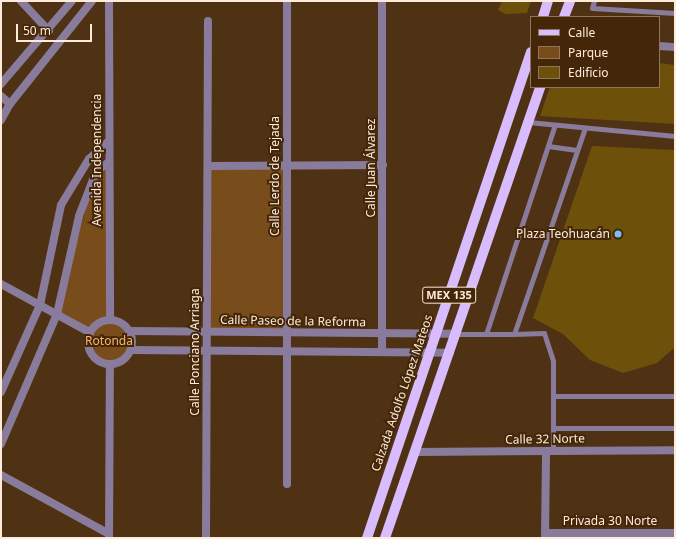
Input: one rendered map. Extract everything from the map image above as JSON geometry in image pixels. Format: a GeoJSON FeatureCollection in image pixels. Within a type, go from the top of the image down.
{"type":"FeatureCollection","features":[{"type":"Feature","properties":{"kind":"main road"},"geometry":{"type":"LineString","coordinates":[[543,16],[548,1]]}},
{"type":"Feature","properties":{"kind":"main road"},"geometry":{"type":"LineString","coordinates":[[564,16],[570,1]]}},
{"type":"Feature","properties":{"kind":"main road","name":"Calzada Adolfo López Mateos"},"geometry":{"type":"LineString","coordinates":[[366,538],[530,55]]}},
{"type":"Feature","properties":{"kind":"main road","name":"MEX 135"},"geometry":{"type":"LineString","coordinates":[[385,538],[416,452],[540,88]]}},
{"type":"Feature","properties":{"kind":"street"},"geometry":{"type":"LineString","coordinates":[[21,1],[49,31]]}},
{"type":"Feature","properties":{"kind":"street"},"geometry":{"type":"LineString","coordinates":[[1,84],[49,31],[72,1]]}},
{"type":"Feature","properties":{"kind":"street"},"geometry":{"type":"LineString","coordinates":[[1,120],[10,104],[92,1]]}},
{"type":"Feature","properties":{"kind":"street","name":"Avenida Independencia"},"geometry":{"type":"LineString","coordinates":[[109,1],[108,142],[110,319]]}},
{"type":"Feature","properties":{"kind":"street","name":"Calle Lerdo de Tejada"},"geometry":{"type":"LineString","coordinates":[[287,1],[287,484]]}},
{"type":"Feature","properties":{"kind":"street","name":"Calle Juan Álvarez"},"geometry":{"type":"LineString","coordinates":[[382,1],[382,351]]}},
{"type":"Feature","properties":{"kind":"street","name":"Calle Ponciano Arriaga"},"geometry":{"type":"LineString","coordinates":[[206,538],[209,166],[208,21]]}},
{"type":"Feature","properties":{"kind":"street"},"geometry":{"type":"LineString","coordinates":[[660,46],[675,47]]}},
{"type":"Feature","properties":{"kind":"street"},"geometry":{"type":"LineString","coordinates":[[1,96],[10,104]]}},
{"type":"Feature","properties":{"kind":"street"},"geometry":{"type":"LineString","coordinates":[[1,392],[40,305],[61,205],[89,159],[108,142]]}},
{"type":"Feature","properties":{"kind":"street"},"geometry":{"type":"LineString","coordinates":[[1,444],[57,314],[79,216],[96,172],[109,162]]}},
{"type":"Feature","properties":{"kind":"street"},"geometry":{"type":"LineString","coordinates":[[209,166],[383,165]]}},
{"type":"Feature","properties":{"kind":"street"},"geometry":{"type":"LineString","coordinates":[[1,284],[89,332]]}},
{"type":"Feature","properties":{"kind":"street"},"geometry":{"type":"LineString","coordinates":[[110,319],[122,322],[130,331],[131,350],[123,360],[110,364],[99,362],[91,354],[87,344],[89,332],[98,322],[110,319]]}},
{"type":"Feature","properties":{"kind":"street","name":"Calle Paseo de la Reforma"},"geometry":{"type":"LineString","coordinates":[[130,331],[383,335],[456,334]]}},
{"type":"Feature","properties":{"kind":"street"},"geometry":{"type":"LineString","coordinates":[[131,350],[430,351],[450,353]]}},
{"type":"Feature","properties":{"kind":"street"},"geometry":{"type":"LineString","coordinates":[[1,475],[109,536],[110,364]]}},
{"type":"Feature","properties":{"kind":"street","name":"Calle 32 Norte"},"geometry":{"type":"LineString","coordinates":[[416,452],[675,450]]}},
{"type":"Feature","properties":{"kind":"street"},"geometry":{"type":"LineString","coordinates":[[545,536],[549,451]]}},
{"type":"Feature","properties":{"kind":"street","name":"Privada 30 Norte"},"geometry":{"type":"LineString","coordinates":[[545,536],[675,533]]}},
{"type":"Feature","properties":{"kind":"lane"},"geometry":{"type":"LineString","coordinates":[[594,1],[592,8],[675,13]]}},
{"type":"Feature","properties":{"kind":"lane"},"geometry":{"type":"LineString","coordinates":[[528,122],[554,127],[585,128],[675,136]]}},
{"type":"Feature","properties":{"kind":"lane"},"geometry":{"type":"LineString","coordinates":[[486,334],[554,127]]}},
{"type":"Feature","properties":{"kind":"lane"},"geometry":{"type":"LineString","coordinates":[[514,334],[585,128]]}},
{"type":"Feature","properties":{"kind":"lane"},"geometry":{"type":"LineString","coordinates":[[548,146],[577,150]]}},
{"type":"Feature","properties":{"kind":"lane"},"geometry":{"type":"LineString","coordinates":[[521,230],[548,237]]}},
{"type":"Feature","properties":{"kind":"lane"},"geometry":{"type":"LineString","coordinates":[[456,334],[544,333],[554,361],[553,428],[549,451]]}},
{"type":"Feature","properties":{"kind":"lane"},"geometry":{"type":"LineString","coordinates":[[553,396],[675,396]]}},
{"type":"Feature","properties":{"kind":"lane"},"geometry":{"type":"LineString","coordinates":[[553,428],[675,428]]}},
{"type":"Feature","properties":{"kind":"green space"},"geometry":{"type":"Polygon","coordinates":[[[209,166],[288,166],[288,332],[209,332],[209,166]]]}},
{"type":"Feature","properties":{"kind":"green space"},"geometry":{"type":"Polygon","coordinates":[[[107,167],[109,317],[88,330],[57,313],[91,190],[107,167]]]}},
{"type":"Feature","properties":{"kind":"green space","name":"Rotonda"},"geometry":{"type":"Polygon","coordinates":[[[106,321],[114,321],[125,327],[131,338],[131,346],[125,357],[114,363],[106,363],[95,357],[89,346],[89,338],[95,327],[106,321]]]}},
{"type":"Feature","properties":{"kind":"building"},"geometry":{"type":"Polygon","coordinates":[[[502,1],[531,1],[527,13],[506,14],[498,10],[502,1]]]}},
{"type":"Feature","properties":{"kind":"building"},"geometry":{"type":"Polygon","coordinates":[[[660,63],[675,65],[675,124],[540,116],[550,88],[660,88],[660,63]]]}},
{"type":"Feature","properties":{"kind":"building","name":"Plaza Teohuacán"},"geometry":{"type":"Polygon","coordinates":[[[592,146],[675,150],[675,347],[657,363],[623,373],[590,360],[563,334],[533,318],[592,146]]]}},
{"type":"Feature","properties":{"kind":"place","name":"Plaza Teohuacán"},"geometry":{"type":"Point","coordinates":[618,234]}}]}
